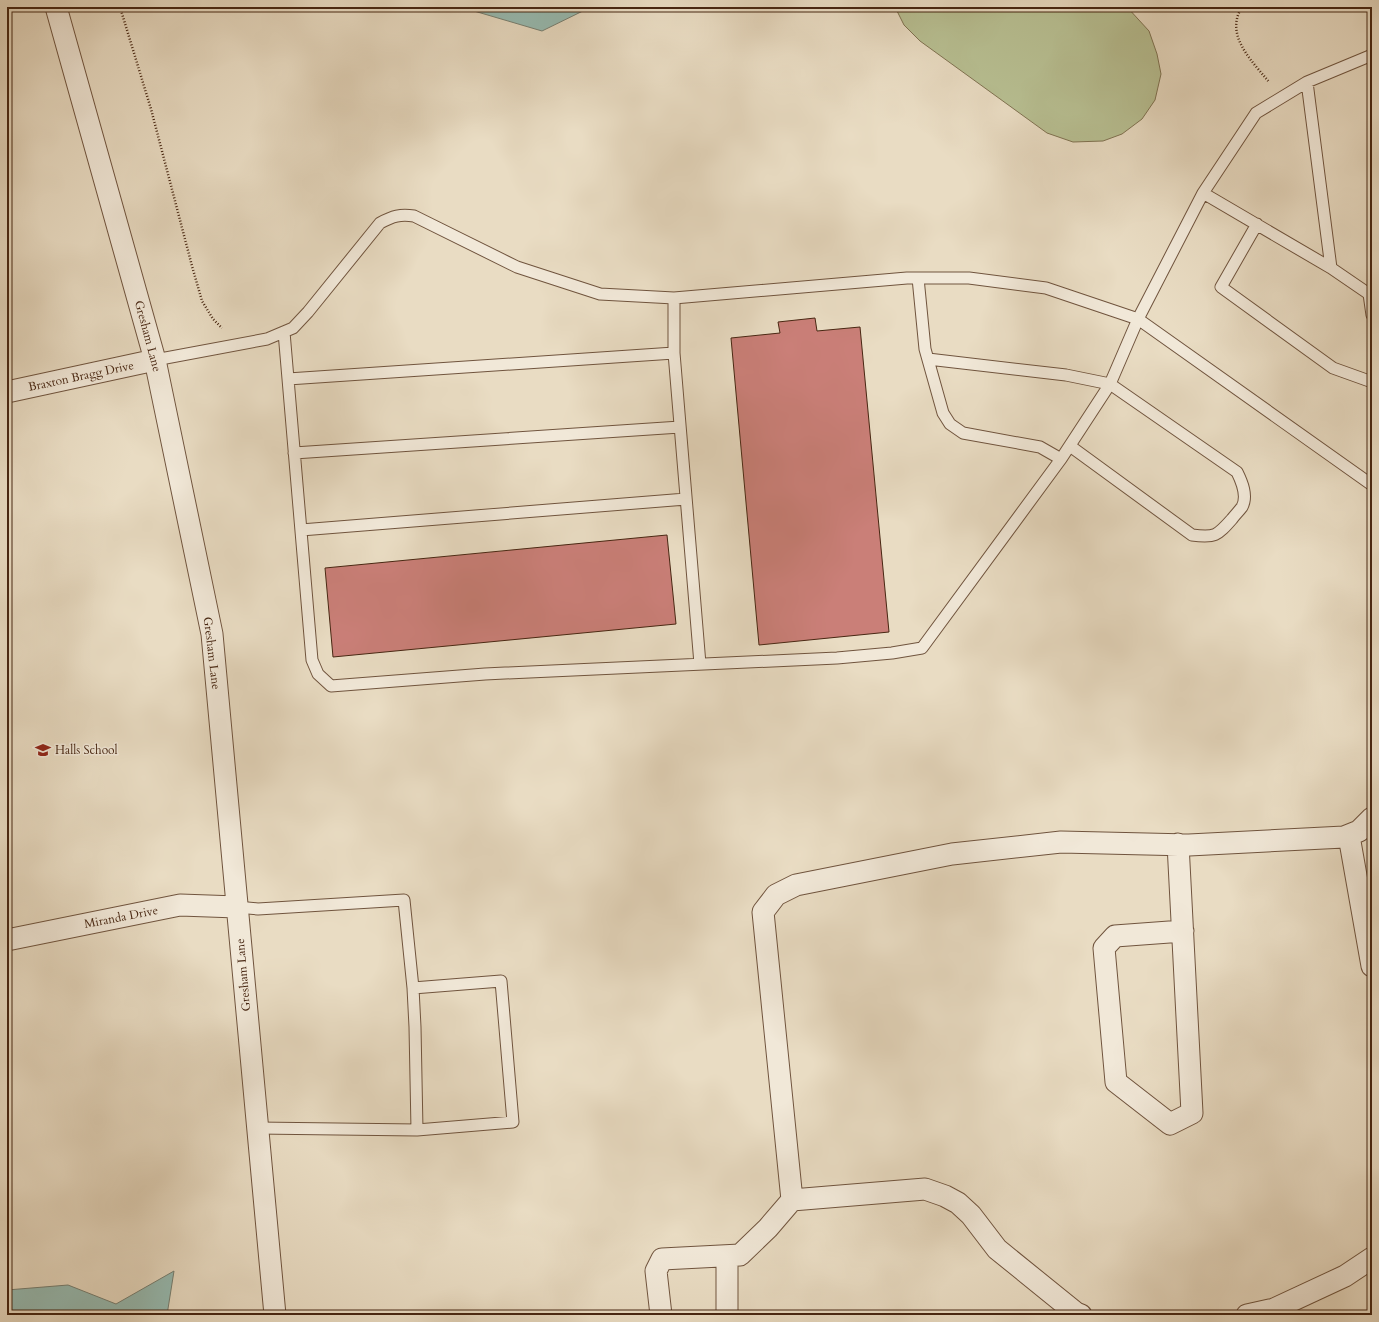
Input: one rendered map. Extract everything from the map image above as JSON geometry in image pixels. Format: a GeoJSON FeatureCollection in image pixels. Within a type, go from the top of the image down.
{"type":"FeatureCollection","features":[{"type":"Feature","properties":{"kind":"street","name":"Gresham Lane"},"geometry":{"type":"LineString","coordinates":[[56,7],[155,360],[212,634],[275,1315]]}},
{"type":"Feature","properties":{"kind":"street","name":"Braxton Bragg Drive"},"geometry":{"type":"LineString","coordinates":[[7,392],[155,360]]}},
{"type":"Feature","properties":{"kind":"street"},"geometry":{"type":"LineString","coordinates":[[792,1200],[762,912],[776,895],[796,885],[952,854],[1061,842],[1197,844],[1321,839],[1349,836],[1359,831],[1372,818]]}},
{"type":"Feature","properties":{"kind":"street"},"geometry":{"type":"LineString","coordinates":[[1349,836],[1372,966]]}},
{"type":"Feature","properties":{"kind":"street"},"geometry":{"type":"LineString","coordinates":[[1178,844],[1192,1113],[1170,1124],[1116,1082],[1104,948],[1115,936],[1182,931]]}},
{"type":"Feature","properties":{"kind":"street","name":"Miranda Drive"},"geometry":{"type":"LineString","coordinates":[[7,940],[180,905],[237,907]]}},
{"type":"Feature","properties":{"kind":"street"},"geometry":{"type":"LineString","coordinates":[[661,1315],[656,1271],[662,1260],[740,1255],[768,1228],[792,1200],[925,1189],[945,1196],[958,1203],[972,1215],[997,1249],[1076,1313],[1081,1315]]}},
{"type":"Feature","properties":{"kind":"street"},"geometry":{"type":"LineString","coordinates":[[727,1256],[727,1315]]}},
{"type":"Feature","properties":{"kind":"street"},"geometry":{"type":"LineString","coordinates":[[1247,1315],[1274,1309],[1345,1276],[1372,1258]]}},
{"type":"Feature","properties":{"kind":"lane"},"geometry":{"type":"LineString","coordinates":[[284,332],[312,660],[318,674],[331,686],[485,674],[838,658],[892,653],[922,648],[1061,459],[1110,384],[1138,319],[1203,193],[1256,113],[1307,82],[1372,55]]}},
{"type":"Feature","properties":{"kind":"lane"},"geometry":{"type":"LineString","coordinates":[[1307,82],[1331,268]]}},
{"type":"Feature","properties":{"kind":"lane"},"geometry":{"type":"LineString","coordinates":[[1203,193],[1331,268],[1369,294],[1372,315]]}},
{"type":"Feature","properties":{"kind":"lane"},"geometry":{"type":"LineString","coordinates":[[155,360],[267,339],[293,328],[308,312],[380,223],[391,217],[403,215],[414,216],[517,267],[600,294],[674,298],[918,278],[970,278],[1046,288],[1138,319],[1372,484]]}},
{"type":"Feature","properties":{"kind":"lane"},"geometry":{"type":"LineString","coordinates":[[1257,224],[1221,287],[1333,368],[1372,382]]}},
{"type":"Feature","properties":{"kind":"lane"},"geometry":{"type":"LineString","coordinates":[[918,278],[925,349],[943,413],[950,424],[963,433],[1040,447],[1061,459]]}},
{"type":"Feature","properties":{"kind":"lane"},"geometry":{"type":"LineString","coordinates":[[674,298],[674,353],[700,664]]}},
{"type":"Feature","properties":{"kind":"lane"},"geometry":{"type":"LineString","coordinates":[[288,379],[674,353]]}},
{"type":"Feature","properties":{"kind":"lane"},"geometry":{"type":"LineString","coordinates":[[928,359],[1066,375],[1110,384],[1236,472],[1242,482],[1245,495],[1242,507],[1219,533],[1206,537],[1192,535],[1070,446]]}},
{"type":"Feature","properties":{"kind":"lane"},"geometry":{"type":"LineString","coordinates":[[294,453],[680,427]]}},
{"type":"Feature","properties":{"kind":"lane"},"geometry":{"type":"LineString","coordinates":[[300,530],[686,499]]}},
{"type":"Feature","properties":{"kind":"lane"},"geometry":{"type":"LineString","coordinates":[[237,907],[258,909],[404,900],[413,988],[417,1130]]}},
{"type":"Feature","properties":{"kind":"lane"},"geometry":{"type":"LineString","coordinates":[[257,1128],[417,1130],[513,1122],[501,981],[413,988]]}},
{"type":"Feature","properties":{"kind":"path"},"geometry":{"type":"LineString","coordinates":[[120,7],[151,109],[202,301],[213,319],[223,330]]}},
{"type":"Feature","properties":{"kind":"path"},"geometry":{"type":"LineString","coordinates":[[1242,7],[1235,24],[1237,36],[1245,52],[1271,84]]}},
{"type":"Feature","properties":{"kind":"green space"},"geometry":{"type":"Polygon","coordinates":[[[895,7],[1127,7],[1149,31],[1157,54],[1161,74],[1155,100],[1142,119],[1122,134],[1103,141],[1073,142],[1047,133],[920,41],[904,25],[895,7]]]}},
{"type":"Feature","properties":{"kind":"water"},"geometry":{"type":"Polygon","coordinates":[[[471,7],[591,7],[542,31],[474,11],[471,7]]]}},
{"type":"Feature","properties":{"kind":"water"},"geometry":{"type":"Polygon","coordinates":[[[174,1271],[167,1315],[7,1315],[7,1290],[68,1285],[116,1304],[174,1271]]]}},
{"type":"Feature","properties":{"kind":"building"},"geometry":{"type":"Polygon","coordinates":[[[815,318],[817,331],[860,327],[889,632],[759,645],[731,338],[780,333],[778,322],[815,318]]]}},
{"type":"Feature","properties":{"kind":"building"},"geometry":{"type":"Polygon","coordinates":[[[667,535],[676,624],[333,657],[325,568],[667,535]]]}},
{"type":"Feature","properties":{"kind":"place","name":"Halls School"},"geometry":{"type":"Point","coordinates":[43,750]}}]}
